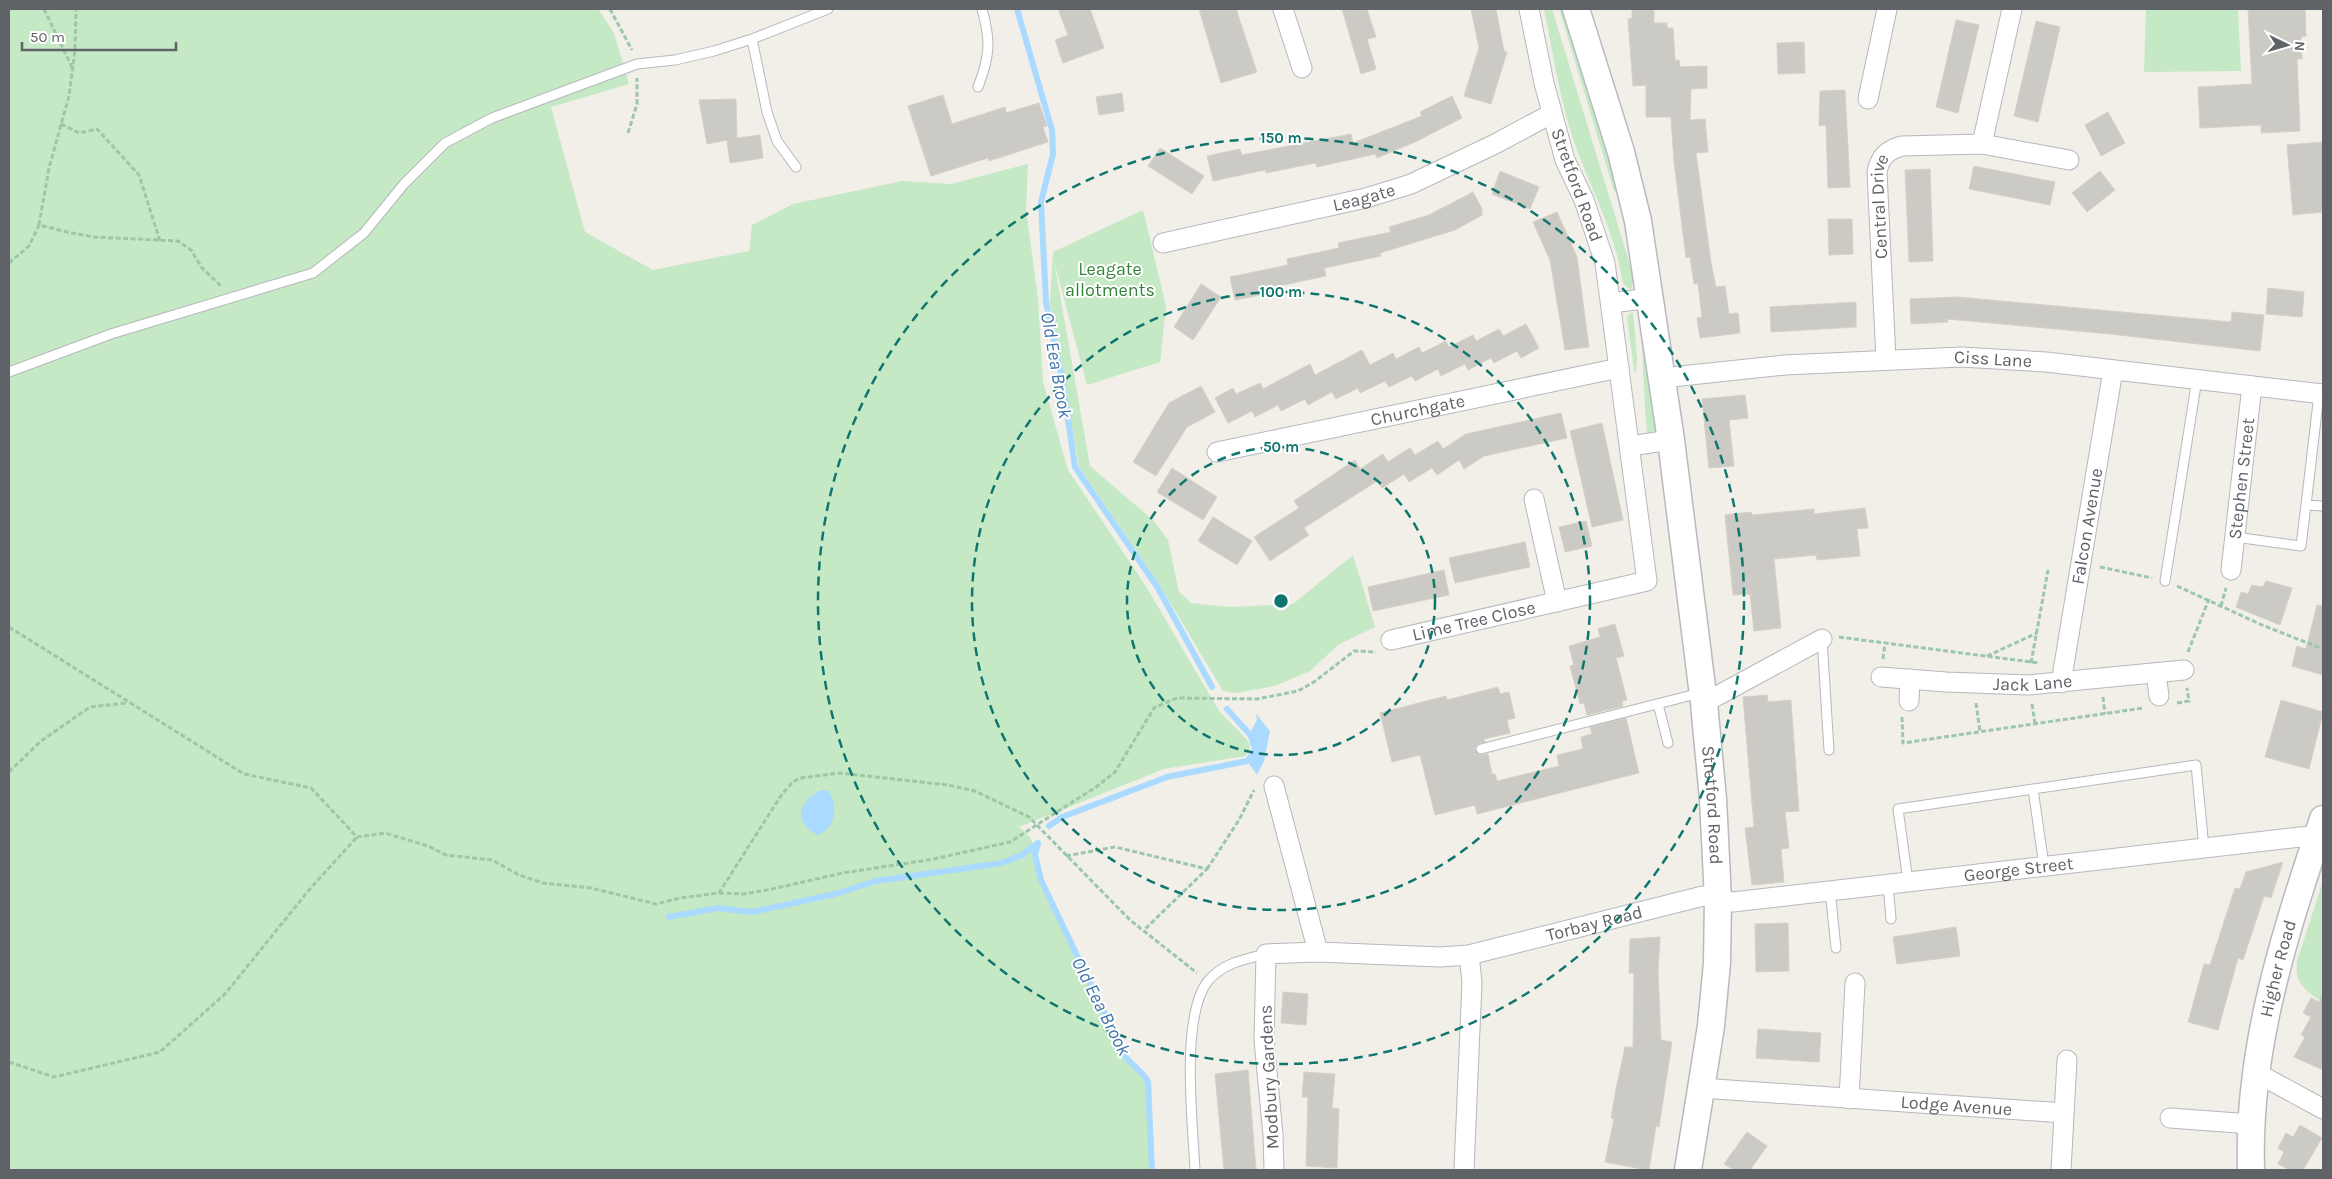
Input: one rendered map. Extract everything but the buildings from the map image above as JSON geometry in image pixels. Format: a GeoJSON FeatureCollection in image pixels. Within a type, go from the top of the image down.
{"type":"FeatureCollection","features":[{"type":"Feature","properties":{"kind":"main road","name":"Stretford Road"},"geometry":{"type":"LineString","coordinates":[[1576,9],[1623,161],[1638,221],[1671,440],[1704,698],[1713,800],[1718,899],[1717,963],[1711,1026],[1688,1170]]}},
{"type":"Feature","properties":{"kind":"main road","name":"Higher Road"},"geometry":{"type":"LineString","coordinates":[[2251,1170],[2251,1124],[2255,1072],[2264,1018],[2278,958],[2320,827]]}},
{"type":"Feature","properties":{"kind":"street"},"geometry":{"type":"LineString","coordinates":[[1283,9],[1302,68]]}},
{"type":"Feature","properties":{"kind":"street","name":"Stretford Road"},"geometry":{"type":"LineString","coordinates":[[1529,9],[1551,114],[1565,160],[1595,229],[1605,262],[1647,581]]}},
{"type":"Feature","properties":{"kind":"street"},"geometry":{"type":"LineString","coordinates":[[1868,99],[1887,9]]}},
{"type":"Feature","properties":{"kind":"street"},"geometry":{"type":"LineString","coordinates":[[1982,144],[2012,9]]}},
{"type":"Feature","properties":{"kind":"street","name":"Leagate"},"geometry":{"type":"LineString","coordinates":[[1163,244],[1366,198],[1411,184],[1495,144],[1551,114]]}},
{"type":"Feature","properties":{"kind":"street","name":"Central Drive"},"geometry":{"type":"LineString","coordinates":[[1886,360],[1878,182],[1879,163],[1892,148],[1902,146],[1982,144],[2069,160]]}},
{"type":"Feature","properties":{"kind":"street"},"geometry":{"type":"LineString","coordinates":[[1611,303],[1651,298]]}},
{"type":"Feature","properties":{"kind":"street","name":"Ciss Lane"},"geometry":{"type":"LineString","coordinates":[[1662,378],[1769,366],[1961,357],[2004,358],[2321,394]]}},
{"type":"Feature","properties":{"kind":"street","name":"Churchgate"},"geometry":{"type":"LineString","coordinates":[[1217,452],[1620,368]]}},
{"type":"Feature","properties":{"kind":"street","name":"Falcon Avenue"},"geometry":{"type":"LineString","coordinates":[[2063,674],[2113,370]]}},
{"type":"Feature","properties":{"kind":"street","name":"Stephen Street"},"geometry":{"type":"LineString","coordinates":[[2231,570],[2252,386]]}},
{"type":"Feature","properties":{"kind":"street"},"geometry":{"type":"LineString","coordinates":[[1630,446],[1671,440]]}},
{"type":"Feature","properties":{"kind":"street","name":"Lime Tree Close"},"geometry":{"type":"LineString","coordinates":[[1534,499],[1557,602]]}},
{"type":"Feature","properties":{"kind":"street","name":"Lime Tree Close"},"geometry":{"type":"LineString","coordinates":[[1391,640],[1647,581]]}},
{"type":"Feature","properties":{"kind":"street"},"geometry":{"type":"LineString","coordinates":[[1704,698],[1822,639]]}},
{"type":"Feature","properties":{"kind":"street","name":"Jack Lane"},"geometry":{"type":"LineString","coordinates":[[1881,677],[2030,693],[2063,674],[2156,674],[2184,670]]}},
{"type":"Feature","properties":{"kind":"street"},"geometry":{"type":"LineString","coordinates":[[2156,674],[2160,702]]}},
{"type":"Feature","properties":{"kind":"street"},"geometry":{"type":"LineString","coordinates":[[1909,701],[1910,680]]}},
{"type":"Feature","properties":{"kind":"street"},"geometry":{"type":"LineString","coordinates":[[1265,787],[1318,952]]}},
{"type":"Feature","properties":{"kind":"street","name":"George Street"},"geometry":{"type":"LineString","coordinates":[[1718,899],[1733,902],[2204,848],[2320,827]]}},
{"type":"Feature","properties":{"kind":"street","name":"Torbay Road"},"geometry":{"type":"LineString","coordinates":[[1266,954],[1318,952],[1440,957],[1469,954],[1703,896],[1718,899]]}},
{"type":"Feature","properties":{"kind":"street","name":"Modbury Gardens"},"geometry":{"type":"LineString","coordinates":[[1266,954],[1264,1040],[1273,1135],[1274,1170]]}},
{"type":"Feature","properties":{"kind":"street"},"geometry":{"type":"LineString","coordinates":[[1464,1170],[1472,982],[1469,954]]}},
{"type":"Feature","properties":{"kind":"street"},"geometry":{"type":"LineString","coordinates":[[1848,1099],[1855,983]]}},
{"type":"Feature","properties":{"kind":"street"},"geometry":{"type":"LineString","coordinates":[[2061,1170],[2067,1060]]}},
{"type":"Feature","properties":{"kind":"street"},"geometry":{"type":"LineString","coordinates":[[2255,1072],[2323,1109]]}},
{"type":"Feature","properties":{"kind":"street","name":"Lodge Avenue"},"geometry":{"type":"LineString","coordinates":[[1701,1088],[2064,1112]]}},
{"type":"Feature","properties":{"kind":"street"},"geometry":{"type":"LineString","coordinates":[[2170,1118],[2251,1124]]}},
{"type":"Feature","properties":{"kind":"lane"},"geometry":{"type":"LineString","coordinates":[[9,372],[111,334],[313,273],[339,255],[364,233],[404,184],[445,142],[492,118],[637,64],[675,60],[752,39],[828,9]]}},
{"type":"Feature","properties":{"kind":"lane"},"geometry":{"type":"LineString","coordinates":[[978,87],[989,58],[986,23],[982,9]]}},
{"type":"Feature","properties":{"kind":"lane"},"geometry":{"type":"LineString","coordinates":[[752,39],[767,112],[777,141],[796,167]]}},
{"type":"Feature","properties":{"kind":"lane"},"geometry":{"type":"LineString","coordinates":[[2165,581],[2197,379]]}},
{"type":"Feature","properties":{"kind":"lane"},"geometry":{"type":"LineString","coordinates":[[2234,537],[2300,546],[2321,394]]}},
{"type":"Feature","properties":{"kind":"lane"},"geometry":{"type":"LineString","coordinates":[[2306,505],[2323,506]]}},
{"type":"Feature","properties":{"kind":"lane"},"geometry":{"type":"LineString","coordinates":[[1822,639],[1829,750]]}},
{"type":"Feature","properties":{"kind":"lane"},"geometry":{"type":"LineString","coordinates":[[1481,749],[1658,704],[1704,698]]}},
{"type":"Feature","properties":{"kind":"lane"},"geometry":{"type":"LineString","coordinates":[[1658,704],[1668,743]]}},
{"type":"Feature","properties":{"kind":"lane"},"geometry":{"type":"LineString","coordinates":[[1908,881],[1898,809],[2196,765],[2204,848]]}},
{"type":"Feature","properties":{"kind":"lane"},"geometry":{"type":"LineString","coordinates":[[2033,789],[2044,866]]}},
{"type":"Feature","properties":{"kind":"lane"},"geometry":{"type":"LineString","coordinates":[[1888,883],[1891,919]]}},
{"type":"Feature","properties":{"kind":"lane"},"geometry":{"type":"LineString","coordinates":[[1830,890],[1836,948]]}},
{"type":"Feature","properties":{"kind":"lane"},"geometry":{"type":"LineString","coordinates":[[1195,1170],[1192,1035],[1194,1014],[1208,982],[1222,968],[1237,960],[1266,954]]}},
{"type":"Feature","properties":{"kind":"path"},"geometry":{"type":"LineString","coordinates":[[44,9],[72,67]]}},
{"type":"Feature","properties":{"kind":"path"},"geometry":{"type":"LineString","coordinates":[[9,263],[29,246],[39,224],[49,168],[69,96],[76,9]]}},
{"type":"Feature","properties":{"kind":"path"},"geometry":{"type":"LineString","coordinates":[[61,124],[79,133],[97,128],[139,175],[160,241]]}},
{"type":"Feature","properties":{"kind":"path"},"geometry":{"type":"LineString","coordinates":[[39,224],[94,237],[178,241],[191,250],[202,268],[221,285],[239,296]]}},
{"type":"Feature","properties":{"kind":"path"},"geometry":{"type":"LineString","coordinates":[[2082,565],[2165,581],[2209,599],[2262,625],[2323,649]]}},
{"type":"Feature","properties":{"kind":"path"},"geometry":{"type":"LineString","coordinates":[[2035,724],[2030,693],[2032,662],[2048,570]]}},
{"type":"Feature","properties":{"kind":"path"},"geometry":{"type":"LineString","coordinates":[[1909,701],[1901,706],[1904,743],[2105,714],[2160,702],[2189,701],[2184,670],[2189,651],[2209,599]]}},
{"type":"Feature","properties":{"kind":"path"},"geometry":{"type":"LineString","coordinates":[[9,627],[244,774],[311,788],[357,837]]}},
{"type":"Feature","properties":{"kind":"path"},"geometry":{"type":"LineString","coordinates":[[1987,656],[2037,632]]}},
{"type":"Feature","properties":{"kind":"path"},"geometry":{"type":"LineString","coordinates":[[1822,639],[1829,636],[2032,662],[2063,674]]}},
{"type":"Feature","properties":{"kind":"path"},"geometry":{"type":"LineString","coordinates":[[9,1062],[54,1077],[160,1052],[225,994],[309,890],[357,837],[385,833],[428,846],[446,855],[492,860],[518,875],[543,883],[591,888],[656,904],[680,898],[719,893],[744,894],[772,889],[844,873],[944,856],[1010,842],[1027,832],[1035,824],[1096,787],[1115,772],[1154,708],[1177,698],[1257,699],[1298,691],[1314,682],[1354,651],[1381,652],[1391,640]]}},
{"type":"Feature","properties":{"kind":"path"},"geometry":{"type":"LineString","coordinates":[[2103,697],[2105,714]]}},
{"type":"Feature","properties":{"kind":"path"},"geometry":{"type":"LineString","coordinates":[[1976,700],[1980,732]]}},
{"type":"Feature","properties":{"kind":"path"},"geometry":{"type":"LineString","coordinates":[[9,772],[41,741],[90,708],[127,702]]}},
{"type":"Feature","properties":{"kind":"path"},"geometry":{"type":"LineString","coordinates":[[719,893],[782,794],[793,782],[808,776],[845,774],[886,780],[948,785],[975,791],[1022,812],[1130,920],[1208,982]]}},
{"type":"Feature","properties":{"kind":"path"},"geometry":{"type":"LineString","coordinates":[[1144,930],[1207,869],[1239,820],[1265,787]]}},
{"type":"Feature","properties":{"kind":"path"},"geometry":{"type":"LineString","coordinates":[[1066,856],[1115,847],[1207,869]]}},
{"type":"Feature","properties":{"kind":"green space"},"geometry":{"type":"Polygon","coordinates":[[[9,9],[598,9],[614,33],[629,84],[551,107],[585,232],[653,270],[749,251],[752,225],[793,204],[902,181],[951,184],[1028,164],[1026,209],[1038,299],[1043,382],[1068,470],[1147,588],[1219,711],[1248,741],[1250,749],[1245,756],[1164,769],[1019,827],[1026,832],[1033,844],[1041,880],[1125,1056],[1148,1082],[1152,1170],[9,1170],[9,9]]]}},
{"type":"Feature","properties":{"kind":"green space"},"geometry":{"type":"Polygon","coordinates":[[[1544,9],[1552,9],[1634,278],[1631,290],[1623,284],[1610,232],[1571,133],[1544,9]]]}},
{"type":"Feature","properties":{"kind":"green space"},"geometry":{"type":"Polygon","coordinates":[[[1559,9],[1563,9],[1596,107],[1618,189],[1616,191],[1614,191],[1559,9]]]}},
{"type":"Feature","properties":{"kind":"green space"},"geometry":{"type":"Polygon","coordinates":[[[2146,9],[2238,9],[2241,71],[2144,72],[2146,9]]]}},
{"type":"Feature","properties":{"kind":"green space","name":"Leagate allotments"},"geometry":{"type":"Polygon","coordinates":[[[1143,210],[1166,306],[1160,362],[1087,385],[1054,261],[1090,466],[1154,521],[1168,540],[1179,592],[1191,603],[1231,607],[1293,604],[1353,555],[1375,627],[1338,645],[1310,671],[1275,686],[1236,693],[1223,691],[1159,584],[1079,467],[1050,303],[1053,252],[1143,210]]]}},
{"type":"Feature","properties":{"kind":"green space"},"geometry":{"type":"Polygon","coordinates":[[[1631,312],[1633,313],[1637,358],[1636,374],[1627,317],[1631,312]]]}},
{"type":"Feature","properties":{"kind":"green space"},"geometry":{"type":"Polygon","coordinates":[[[1640,325],[1657,429],[1655,433],[1650,435],[1647,432],[1640,325]]]}},
{"type":"Feature","properties":{"kind":"green space"},"geometry":{"type":"Polygon","coordinates":[[[2323,881],[2323,1002],[2302,986],[2297,975],[2297,961],[2323,881]]]}},
{"type":"Feature","properties":{"kind":"water"},"geometry":{"type":"Polygon","coordinates":[[[1256,714],[1270,731],[1264,761],[1257,775],[1247,761],[1252,750],[1248,736],[1257,720],[1256,714]]]}},
{"type":"Feature","properties":{"kind":"water"},"geometry":{"type":"Polygon","coordinates":[[[820,790],[829,791],[834,804],[834,816],[829,827],[818,835],[805,825],[801,809],[809,798],[820,790]]]}},
{"type":"Feature","properties":{"kind":"waterway","name":"Old Eea Brook"},"geometry":{"type":"LineString","coordinates":[[1017,9],[1052,130],[1053,154],[1041,202],[1046,302],[1062,379],[1075,467],[1158,588],[1212,687]]}},
{"type":"Feature","properties":{"kind":"waterway","name":"Old Eea Brook"},"geometry":{"type":"LineString","coordinates":[[1227,709],[1253,738]]}},
{"type":"Feature","properties":{"kind":"waterway","name":"Old Eea Brook"},"geometry":{"type":"LineString","coordinates":[[1049,826],[1062,817],[1167,777],[1247,761],[1251,756]]}},
{"type":"Feature","properties":{"kind":"waterway","name":"Old Eea Brook"},"geometry":{"type":"LineString","coordinates":[[1038,843],[1035,855],[1041,880],[1125,1056],[1148,1082],[1152,1170]]}},
{"type":"Feature","properties":{"kind":"waterway"},"geometry":{"type":"LineString","coordinates":[[669,917],[718,908],[752,912],[835,894],[876,881],[1002,863],[1022,855],[1038,843]]}}]}
